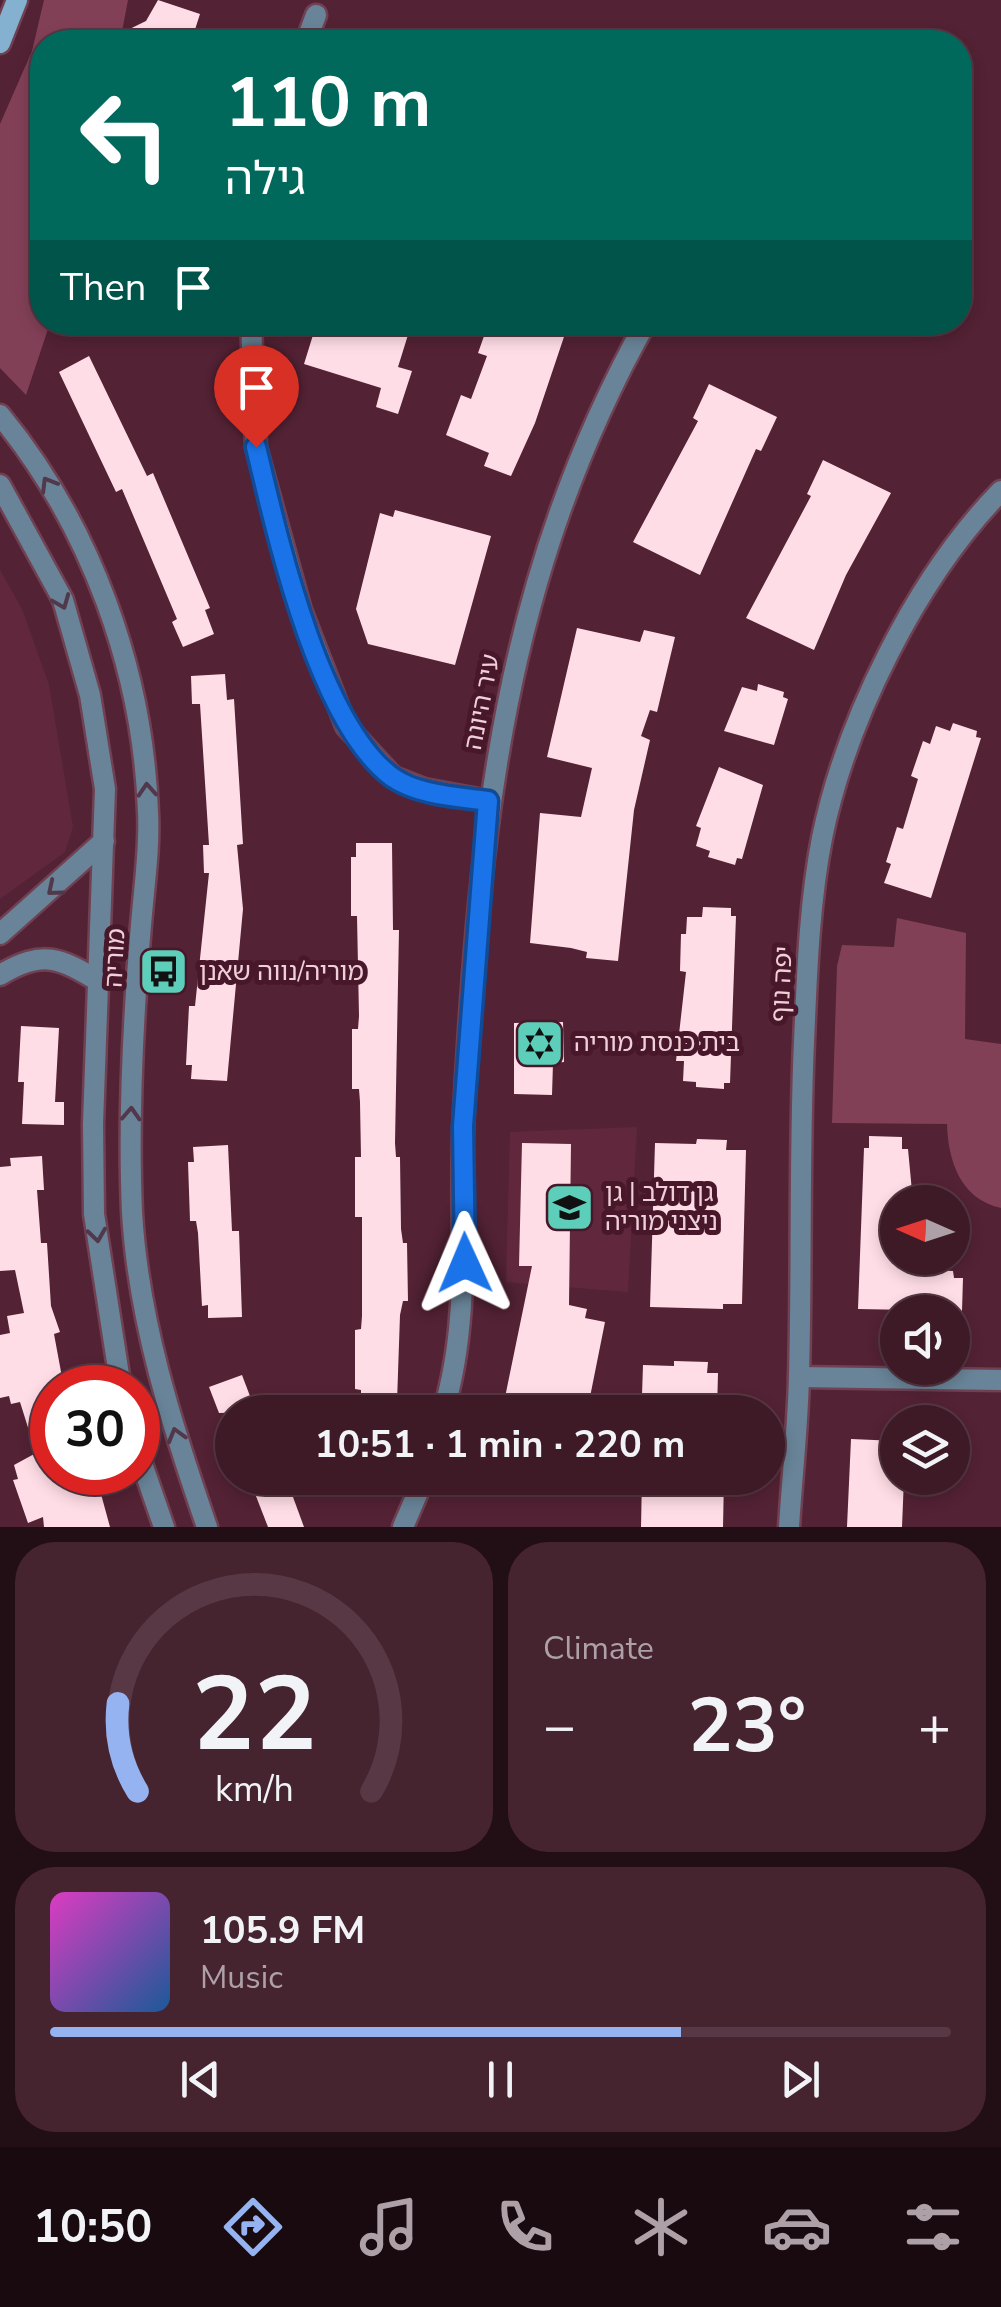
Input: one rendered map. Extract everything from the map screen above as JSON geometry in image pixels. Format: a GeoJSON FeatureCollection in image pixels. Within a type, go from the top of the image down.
{"type":"FeatureCollection","features":[{"type":"Feature","properties":{"kind":"main road"},"geometry":{"type":"LineString","coordinates":[[0,43],[18,0]]}},
{"type":"Feature","properties":{"kind":"street"},"geometry":{"type":"LineString","coordinates":[[310,30],[316,15]]}},
{"type":"Feature","properties":{"kind":"street"},"geometry":{"type":"LineString","coordinates":[[252,335],[256,447],[301,610],[346,726],[393,778],[424,789],[488,801]]}},
{"type":"Feature","properties":{"kind":"street","name":"עיר היונה"},"geometry":{"type":"LineString","coordinates":[[449,1395],[465,1263],[463,1126],[488,801],[520,635],[589,434],[639,335]]}},
{"type":"Feature","properties":{"kind":"street","name":"מוריה"},"geometry":{"type":"LineString","coordinates":[[0,415],[46,480],[99,582],[139,712],[149,815],[130,1127],[132,1215],[160,1377],[207,1527]]}},
{"type":"Feature","properties":{"kind":"street","name":"מוריה"},"geometry":{"type":"LineString","coordinates":[[0,485],[63,600],[79,650],[106,788],[92,1124],[94,1214],[117,1365]]}},
{"type":"Feature","properties":{"kind":"street","name":"יפה נוף"},"geometry":{"type":"LineString","coordinates":[[789,1527],[800,1377],[800,1117],[810,920],[822,836],[843,766],[890,655],[948,556],[1001,491]]}},
{"type":"Feature","properties":{"kind":"street"},"geometry":{"type":"LineString","coordinates":[[0,934],[104,841]]}},
{"type":"Feature","properties":{"kind":"street"},"geometry":{"type":"LineString","coordinates":[[0,975],[41,958],[62,959],[100,982]]}},
{"type":"Feature","properties":{"kind":"street"},"geometry":{"type":"LineString","coordinates":[[800,1377],[1001,1380]]}},
{"type":"Feature","properties":{"kind":"street"},"geometry":{"type":"LineString","coordinates":[[153,1495],[164,1527]]}},
{"type":"Feature","properties":{"kind":"street"},"geometry":{"type":"LineString","coordinates":[[403,1527],[417,1495]]}},
{"type":"Feature","properties":{"kind":"shaded area"},"geometry":{"type":"Polygon","coordinates":[[[44,0],[128,0],[122,30],[37,30],[44,0]]]}},
{"type":"Feature","properties":{"kind":"shaded area"},"geometry":{"type":"Polygon","coordinates":[[[30,56],[30,335],[46,335],[26,395],[0,368],[0,124],[30,56]]]}},
{"type":"Feature","properties":{"kind":"shaded area"},"geometry":{"type":"Polygon","coordinates":[[[0,570],[22,609],[49,685],[73,827],[65,852],[0,899],[0,570]]]}},
{"type":"Feature","properties":{"kind":"shaded area"},"geometry":{"type":"Polygon","coordinates":[[[897,918],[966,933],[965,1039],[1001,1044],[1001,1208],[975,1196],[970,1185],[965,1185],[950,1151],[947,1124],[832,1123],[837,966],[842,945],[894,947],[897,918]]]}},
{"type":"Feature","properties":{"kind":"shaded area","name":"גן דולב | גן ניצני מוריה"},"geometry":{"type":"Polygon","coordinates":[[[637,1127],[628,1292],[506,1282],[510,1132],[637,1127]]]}},
{"type":"Feature","properties":{"kind":"building"},"geometry":{"type":"Polygon","coordinates":[[[158,0],[200,14],[195,30],[128,30],[146,21],[158,0]]]}},
{"type":"Feature","properties":{"kind":"building"},"geometry":{"type":"Polygon","coordinates":[[[313,335],[408,335],[398,367],[412,371],[398,414],[376,407],[381,388],[304,364],[313,335]]]}},
{"type":"Feature","properties":{"kind":"building"},"geometry":{"type":"Polygon","coordinates":[[[484,335],[565,335],[535,423],[511,476],[484,466],[489,453],[446,435],[461,395],[471,399],[487,356],[478,353],[484,335]]]}},
{"type":"Feature","properties":{"kind":"building"},"geometry":{"type":"Polygon","coordinates":[[[89,356],[147,476],[153,473],[210,608],[205,610],[214,634],[183,647],[172,622],[177,619],[122,489],[116,492],[59,372],[89,356]]]}},
{"type":"Feature","properties":{"kind":"building"},"geometry":{"type":"Polygon","coordinates":[[[709,384],[777,417],[761,451],[756,449],[700,575],[633,542],[698,421],[693,418],[709,384]]]}},
{"type":"Feature","properties":{"kind":"building"},"geometry":{"type":"Polygon","coordinates":[[[823,460],[891,493],[846,575],[814,650],[746,618],[811,496],[807,494],[823,460]]]}},
{"type":"Feature","properties":{"kind":"building"},"geometry":{"type":"Polygon","coordinates":[[[395,510],[491,536],[455,665],[368,644],[356,609],[380,513],[393,517],[395,510]]]}},
{"type":"Feature","properties":{"kind":"building"},"geometry":{"type":"Polygon","coordinates":[[[577,628],[640,642],[644,630],[675,637],[657,712],[650,710],[641,736],[650,740],[634,810],[618,961],[586,958],[587,952],[530,943],[540,813],[581,817],[592,768],[547,757],[577,628]]]}},
{"type":"Feature","properties":{"kind":"building"},"geometry":{"type":"Polygon","coordinates":[[[225,674],[227,700],[234,699],[243,844],[237,845],[243,909],[227,1081],[191,1079],[192,1065],[186,1065],[189,1006],[195,1006],[209,873],[204,873],[203,845],[209,845],[200,704],[192,704],[191,676],[225,674]]]}},
{"type":"Feature","properties":{"kind":"building"},"geometry":{"type":"Polygon","coordinates":[[[758,684],[784,692],[783,697],[788,699],[774,745],[724,731],[742,687],[757,691],[758,684]]]}},
{"type":"Feature","properties":{"kind":"building"},"geometry":{"type":"Polygon","coordinates":[[[953,723],[977,731],[976,737],[981,738],[931,898],[884,883],[891,864],[886,862],[897,827],[903,829],[918,779],[911,776],[923,741],[930,744],[936,726],[950,731],[953,723]]]}},
{"type":"Feature","properties":{"kind":"building"},"geometry":{"type":"Polygon","coordinates":[[[719,767],[763,785],[742,859],[737,858],[735,865],[708,857],[710,851],[696,846],[701,828],[696,826],[719,767]]]}},
{"type":"Feature","properties":{"kind":"building"},"geometry":{"type":"Polygon","coordinates":[[[356,843],[392,843],[393,930],[399,930],[395,1143],[396,1157],[400,1157],[408,1301],[403,1301],[400,1315],[397,1395],[361,1395],[361,1390],[355,1389],[355,1330],[361,1329],[362,1316],[362,1217],[355,1217],[355,1157],[361,1157],[360,1102],[359,1089],[352,1089],[352,1029],[358,1029],[359,1016],[357,916],[351,916],[351,857],[356,857],[356,843]]]}},
{"type":"Feature","properties":{"kind":"building"},"geometry":{"type":"Polygon","coordinates":[[[703,907],[731,908],[731,916],[736,916],[730,1083],[724,1083],[724,1089],[696,1087],[696,1082],[683,1081],[684,1061],[676,1061],[686,972],[680,971],[681,934],[686,934],[687,917],[702,917],[703,907]]]}},
{"type":"Feature","properties":{"kind":"building","name":"בית כנסת מוריה"},"geometry":{"type":"Polygon","coordinates":[[[563,1022],[564,1062],[553,1063],[552,1095],[514,1094],[514,1023],[563,1022]]]}},
{"type":"Feature","properties":{"kind":"building"},"geometry":{"type":"Polygon","coordinates":[[[21,1026],[59,1028],[55,1102],[64,1102],[64,1125],[22,1124],[24,1082],[18,1082],[21,1026]]]}},
{"type":"Feature","properties":{"kind":"building"},"geometry":{"type":"Polygon","coordinates":[[[869,1136],[902,1137],[902,1149],[908,1149],[911,1185],[880,1185],[880,1275],[954,1275],[963,1278],[962,1295],[880,1295],[880,1309],[858,1309],[864,1148],[869,1148],[869,1136]]]}},
{"type":"Feature","properties":{"kind":"building"},"geometry":{"type":"Polygon","coordinates":[[[697,1139],[727,1140],[726,1150],[746,1150],[742,1304],[723,1304],[723,1309],[650,1307],[655,1143],[696,1144],[697,1139]]]}},
{"type":"Feature","properties":{"kind":"building"},"geometry":{"type":"Polygon","coordinates":[[[522,1143],[571,1144],[569,1305],[587,1309],[585,1318],[605,1322],[590,1395],[505,1395],[532,1266],[519,1266],[522,1143]]]}},
{"type":"Feature","properties":{"kind":"building"},"geometry":{"type":"Polygon","coordinates":[[[228,1145],[232,1231],[239,1231],[242,1317],[208,1318],[208,1305],[202,1306],[196,1221],[190,1221],[188,1162],[194,1162],[193,1147],[228,1145]]]}},
{"type":"Feature","properties":{"kind":"building"},"geometry":{"type":"Polygon","coordinates":[[[42,1156],[44,1190],[37,1190],[41,1243],[47,1243],[51,1306],[60,1332],[54,1334],[60,1365],[30,1365],[30,1434],[20,1402],[11,1404],[9,1396],[0,1398],[0,1335],[10,1333],[7,1316],[24,1313],[15,1270],[0,1271],[0,1167],[11,1166],[10,1158],[42,1156]]]}},
{"type":"Feature","properties":{"kind":"building"},"geometry":{"type":"Polygon","coordinates":[[[674,1361],[708,1362],[707,1373],[718,1373],[717,1395],[642,1395],[643,1365],[674,1366],[674,1361]]]}},
{"type":"Feature","properties":{"kind":"building"},"geometry":{"type":"Polygon","coordinates":[[[242,1375],[250,1395],[215,1395],[215,1403],[209,1387],[242,1375]]]}},
{"type":"Feature","properties":{"kind":"building"},"geometry":{"type":"Polygon","coordinates":[[[851,1439],[880,1440],[880,1495],[903,1495],[902,1527],[847,1527],[851,1439]]]}},
{"type":"Feature","properties":{"kind":"building"},"geometry":{"type":"Polygon","coordinates":[[[30,1456],[30,1495],[101,1495],[110,1527],[44,1527],[43,1517],[28,1523],[13,1480],[18,1479],[14,1465],[30,1456]]]}},
{"type":"Feature","properties":{"kind":"building"},"geometry":{"type":"Polygon","coordinates":[[[256,1495],[292,1495],[304,1527],[268,1527],[256,1495]]]}},
{"type":"Feature","properties":{"kind":"building"},"geometry":{"type":"Polygon","coordinates":[[[642,1495],[724,1495],[723,1527],[641,1527],[642,1495]]]}},
{"type":"Feature","properties":{"kind":"place","name":"מוריה/נווה שאנן"},"geometry":{"type":"Point","coordinates":[164,972]}},
{"type":"Feature","properties":{"kind":"place","name":"בית כנסת מוריה"},"geometry":{"type":"Point","coordinates":[539,1043]}},
{"type":"Feature","properties":{"kind":"place","name":"גן דולב | גן ניצני מוריה"},"geometry":{"type":"Point","coordinates":[570,1207]}},
{"type":"Feature","properties":{"kind":"route"},"geometry":{"type":"LineString","coordinates":[[256,447],[277,536],[346,726],[393,778],[452,796],[488,801],[463,1126],[465,1263]]}}]}
